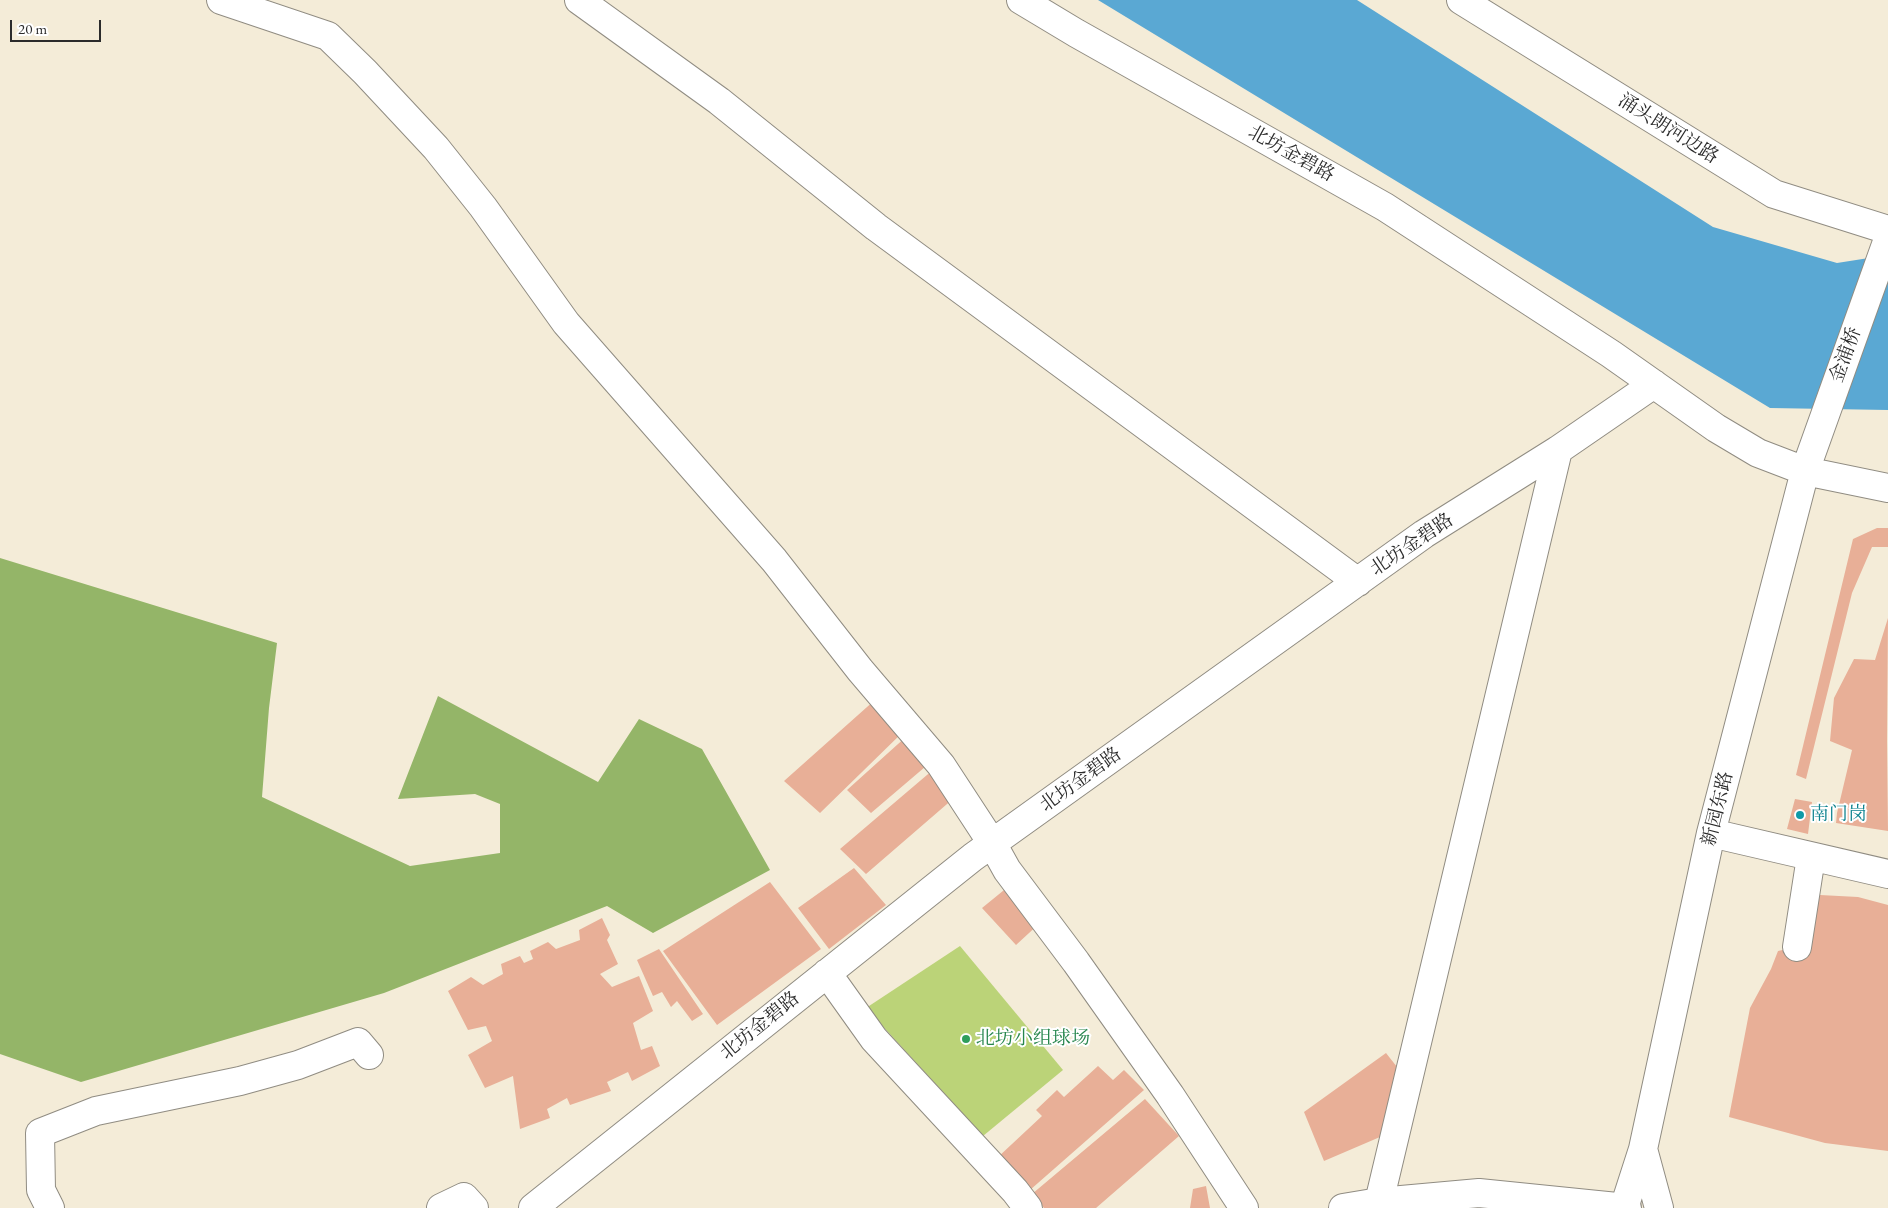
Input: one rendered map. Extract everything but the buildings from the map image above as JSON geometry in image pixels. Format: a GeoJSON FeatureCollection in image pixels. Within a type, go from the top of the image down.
{"type":"FeatureCollection","features":[{"type":"Feature","properties":{"kind":"street"},"geometry":{"type":"LineString","coordinates":[[220,0],[328,36],[365,72],[436,148],[483,207],[566,323],[774,560],[860,670],[942,765],[1007,870],[1076,962],[1170,1095],[1244,1208]]}},
{"type":"Feature","properties":{"kind":"street"},"geometry":{"type":"LineString","coordinates":[[579,0],[719,101],[876,227],[1358,582]]}},
{"type":"Feature","properties":{"kind":"street","name":"北坊金碧路"},"geometry":{"type":"LineString","coordinates":[[1021,0],[1385,207],[1611,354],[1716,428],[1758,453],[1804,471],[1888,488]]}},
{"type":"Feature","properties":{"kind":"street","name":"涌头朗河边路"},"geometry":{"type":"LineString","coordinates":[[1461,0],[1774,194],[1888,230]]}},
{"type":"Feature","properties":{"kind":"street","name":"金浦桥"},"geometry":{"type":"LineString","coordinates":[[1804,471],[1888,238]]}},
{"type":"Feature","properties":{"kind":"street","name":"北坊金碧路"},"geometry":{"type":"LineString","coordinates":[[533,1208],[992,843],[1424,534],[1558,450],[1654,384]]}},
{"type":"Feature","properties":{"kind":"street"},"geometry":{"type":"LineString","coordinates":[[1379,1202],[1558,450]]}},
{"type":"Feature","properties":{"kind":"street","name":"新园东路"},"geometry":{"type":"LineString","coordinates":[[1625,1208],[1643,1149],[1711,833],[1804,471]]}},
{"type":"Feature","properties":{"kind":"street"},"geometry":{"type":"LineString","coordinates":[[1711,833],[1888,874]]}},
{"type":"Feature","properties":{"kind":"street"},"geometry":{"type":"LineString","coordinates":[[1797,947],[1811,857]]}},
{"type":"Feature","properties":{"kind":"street"},"geometry":{"type":"LineString","coordinates":[[827,973],[874,1040],[1015,1191],[1028,1208]]}},
{"type":"Feature","properties":{"kind":"street"},"geometry":{"type":"LineString","coordinates":[[50,1208],[41,1190],[40,1134],[96,1111],[240,1081],[298,1065],[358,1042],[369,1055]]}},
{"type":"Feature","properties":{"kind":"street","name":"新园东路"},"geometry":{"type":"LineString","coordinates":[[1643,1149],[1659,1208]]}},
{"type":"Feature","properties":{"kind":"street"},"geometry":{"type":"LineString","coordinates":[[1343,1208],[1379,1202],[1479,1193],[1625,1208]]}},
{"type":"Feature","properties":{"kind":"street"},"geometry":{"type":"LineString","coordinates":[[441,1208],[464,1197],[474,1208]]}},
{"type":"Feature","properties":{"kind":"green space"},"geometry":{"type":"Polygon","coordinates":[[[0,558],[277,643],[269,708],[262,797],[410,866],[500,853],[500,804],[475,794],[398,799],[438,696],[598,782],[639,719],[702,749],[770,870],[653,933],[607,906],[384,993],[81,1082],[0,1054],[0,558]]]}},
{"type":"Feature","properties":{"kind":"green space","name":"北坊小组球场"},"geometry":{"type":"Polygon","coordinates":[[[960,946],[1063,1070],[983,1136],[866,1008],[960,946]]]}},
{"type":"Feature","properties":{"kind":"water"},"geometry":{"type":"Polygon","coordinates":[[[1098,0],[1357,0],[1713,227],[1837,263],[1888,255],[1888,410],[1770,408],[1098,0]]]}},
{"type":"Feature","properties":{"kind":"place","name":"南门岗"},"geometry":{"type":"Point","coordinates":[1800,815]}},
{"type":"Feature","properties":{"kind":"place","name":"北坊小组球场"},"geometry":{"type":"Point","coordinates":[966,1039]}}]}
